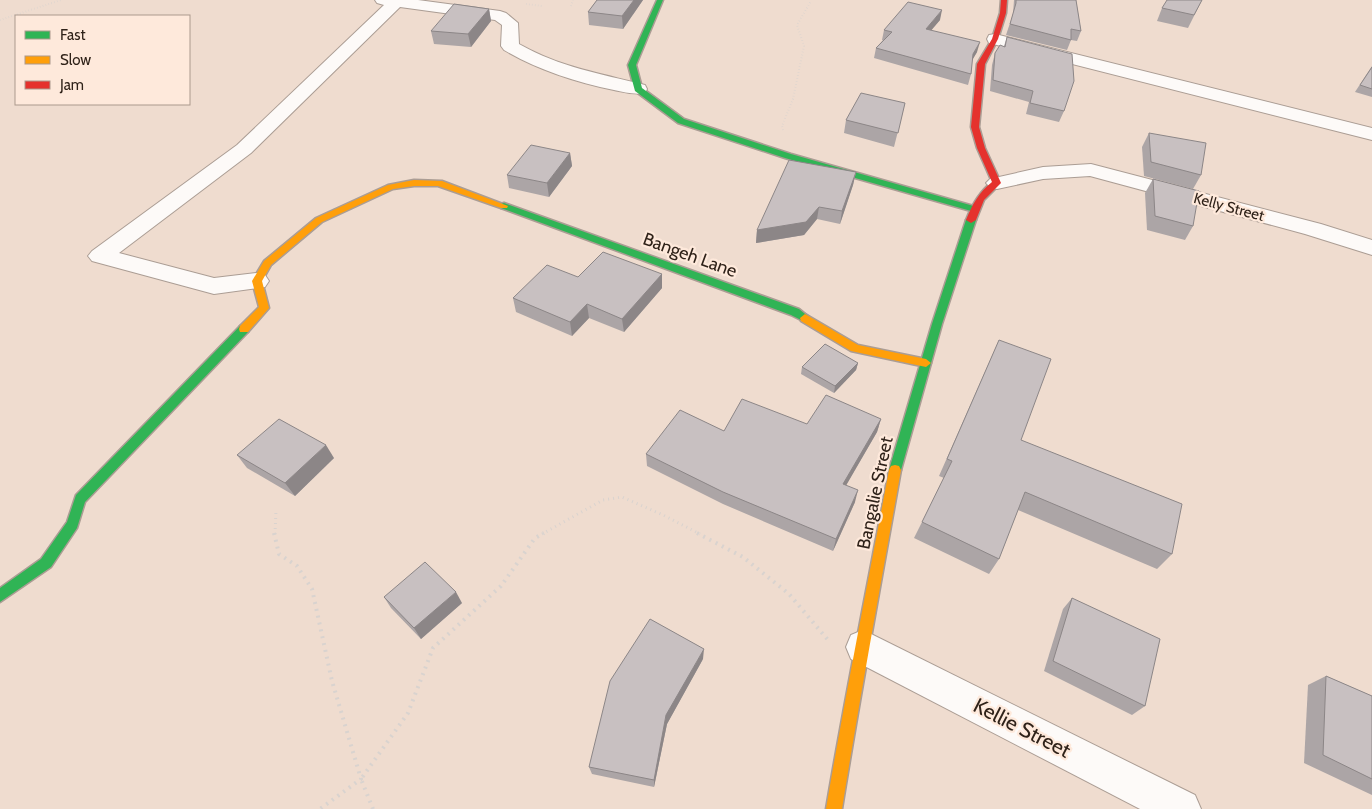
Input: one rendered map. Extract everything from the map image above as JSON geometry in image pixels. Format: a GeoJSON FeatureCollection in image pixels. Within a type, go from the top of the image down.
{"type":"FeatureCollection","features":[{"type":"Feature","properties":{"kind":"street"},"geometry":{"type":"LineString","coordinates":[[638,89],[632,65],[660,0]]}},
{"type":"Feature","properties":{"kind":"street"},"geometry":{"type":"LineString","coordinates":[[990,188],[975,127],[981,64],[995,39],[1003,13],[1004,0]]}},
{"type":"Feature","properties":{"kind":"street"},"geometry":{"type":"LineString","coordinates":[[0,596],[46,563],[73,524],[80,499],[264,308],[256,281],[214,286],[100,256],[244,150],[389,1],[500,16],[510,23],[510,46],[525,56],[586,80],[638,89],[680,122],[788,156],[974,209]]}},
{"type":"Feature","properties":{"kind":"street"},"geometry":{"type":"LineString","coordinates":[[995,39],[1372,134]]}},
{"type":"Feature","properties":{"kind":"street","name":"Kelly Street"},"geometry":{"type":"LineString","coordinates":[[990,188],[1034,173],[1059,170],[1090,170],[1314,229],[1372,248]]}},
{"type":"Feature","properties":{"kind":"street","name":"Bangeh Lane"},"geometry":{"type":"LineString","coordinates":[[256,281],[267,263],[319,220],[392,187],[414,183],[439,183],[795,312],[855,348],[926,364]]}},
{"type":"Feature","properties":{"kind":"street","name":"Bangalie Street"},"geometry":{"type":"LineString","coordinates":[[834,809],[854,685],[863,647],[893,477],[974,209],[990,188]]}},
{"type":"Feature","properties":{"kind":"street","name":"Kellie Street"},"geometry":{"type":"LineString","coordinates":[[863,647],[1181,809]]}},
{"type":"Feature","properties":{"kind":"path"},"geometry":{"type":"LineString","coordinates":[[15,15],[61,0]]}},
{"type":"Feature","properties":{"kind":"path"},"geometry":{"type":"LineString","coordinates":[[571,6],[574,0]]}},
{"type":"Feature","properties":{"kind":"path"},"geometry":{"type":"LineString","coordinates":[[788,156],[782,126],[793,100],[804,46],[797,25],[811,1]]}},
{"type":"Feature","properties":{"kind":"path"},"geometry":{"type":"LineString","coordinates":[[0,20],[15,15]]}},
{"type":"Feature","properties":{"kind":"path"},"geometry":{"type":"LineString","coordinates":[[320,809],[362,779],[408,713],[433,648],[501,586],[535,538],[603,500],[622,497],[663,515],[743,558],[789,594],[820,629],[841,659],[854,685]]}},
{"type":"Feature","properties":{"kind":"path"},"geometry":{"type":"LineString","coordinates":[[276,510],[274,532],[279,554],[297,566],[312,589],[332,681],[373,809]]}},
{"type":"Feature","properties":{"kind":"building"},"geometry":{"type":"Polygon","coordinates":[[[597,0],[634,0],[622,16],[588,12],[597,0]]]}},
{"type":"Feature","properties":{"kind":"building"},"geometry":{"type":"Polygon","coordinates":[[[1016,0],[1076,0],[1081,31],[1071,29],[1071,40],[1010,24],[1016,0]]]}},
{"type":"Feature","properties":{"kind":"building"},"geometry":{"type":"Polygon","coordinates":[[[1167,0],[1202,0],[1194,15],[1162,8],[1167,0]]]}},
{"type":"Feature","properties":{"kind":"building"},"geometry":{"type":"Polygon","coordinates":[[[908,2],[942,10],[926,29],[980,42],[973,54],[971,74],[876,48],[892,32],[884,30],[908,2]]]}},
{"type":"Feature","properties":{"kind":"building"},"geometry":{"type":"Polygon","coordinates":[[[454,4],[489,9],[468,34],[431,31],[454,4]]]}},
{"type":"Feature","properties":{"kind":"building"},"geometry":{"type":"Polygon","coordinates":[[[1007,37],[1072,54],[1074,81],[1064,111],[1030,103],[1033,91],[993,80],[995,53],[1000,45],[1005,47],[1007,37]]]}},
{"type":"Feature","properties":{"kind":"building"},"geometry":{"type":"Polygon","coordinates":[[[1372,67],[1372,89],[1360,85],[1372,67]]]}},
{"type":"Feature","properties":{"kind":"building"},"geometry":{"type":"Polygon","coordinates":[[[861,93],[905,103],[898,133],[846,120],[861,93]]]}},
{"type":"Feature","properties":{"kind":"building"},"geometry":{"type":"Polygon","coordinates":[[[1149,133],[1206,143],[1201,175],[1151,162],[1149,133]]]}},
{"type":"Feature","properties":{"kind":"building"},"geometry":{"type":"Polygon","coordinates":[[[531,145],[570,153],[547,183],[507,175],[531,145]]]}},
{"type":"Feature","properties":{"kind":"building"},"geometry":{"type":"Polygon","coordinates":[[[789,160],[856,172],[842,211],[819,207],[806,222],[757,230],[789,160]]]}},
{"type":"Feature","properties":{"kind":"building"},"geometry":{"type":"Polygon","coordinates":[[[1153,179],[1199,191],[1193,226],[1155,216],[1153,179]]]}},
{"type":"Feature","properties":{"kind":"building"},"geometry":{"type":"Polygon","coordinates":[[[603,252],[662,274],[622,319],[587,304],[570,322],[513,298],[547,265],[578,277],[603,252]]]}},
{"type":"Feature","properties":{"kind":"building"},"geometry":{"type":"Polygon","coordinates":[[[999,340],[1051,359],[1021,440],[1182,504],[1172,554],[1025,492],[999,559],[922,522],[952,461],[947,459],[999,340]]]}},
{"type":"Feature","properties":{"kind":"building"},"geometry":{"type":"Polygon","coordinates":[[[825,344],[858,363],[835,386],[802,367],[825,344]]]}},
{"type":"Feature","properties":{"kind":"building"},"geometry":{"type":"Polygon","coordinates":[[[826,395],[881,419],[843,484],[858,490],[836,539],[723,492],[646,454],[680,410],[724,431],[742,399],[807,424],[826,395]]]}},
{"type":"Feature","properties":{"kind":"building"},"geometry":{"type":"Polygon","coordinates":[[[279,419],[326,445],[285,483],[237,455],[279,419]]]}},
{"type":"Feature","properties":{"kind":"building"},"geometry":{"type":"Polygon","coordinates":[[[425,562],[456,592],[414,628],[384,597],[425,562]]]}},
{"type":"Feature","properties":{"kind":"building"},"geometry":{"type":"Polygon","coordinates":[[[1072,598],[1160,639],[1145,706],[1053,661],[1072,598]]]}},
{"type":"Feature","properties":{"kind":"building"},"geometry":{"type":"Polygon","coordinates":[[[650,619],[704,649],[666,715],[654,780],[589,767],[610,681],[650,619]]]}},
{"type":"Feature","properties":{"kind":"building"},"geometry":{"type":"Polygon","coordinates":[[[1326,676],[1372,696],[1372,779],[1323,755],[1326,676]]]}},
{"type":"Feature","properties":{"kind":"traffic: fast"},"geometry":{"type":"LineString","coordinates":[[660,0],[632,65],[638,89],[681,121],[788,156],[974,209]]}},
{"type":"Feature","properties":{"kind":"traffic: fast"},"geometry":{"type":"LineString","coordinates":[[504,206],[795,312],[805,318]]}},
{"type":"Feature","properties":{"kind":"traffic: fast"},"geometry":{"type":"LineString","coordinates":[[895,470],[937,324],[971,220]]}},
{"type":"Feature","properties":{"kind":"traffic: fast"},"geometry":{"type":"LineString","coordinates":[[0,596],[46,563],[73,524],[80,499],[244,329]]}},
{"type":"Feature","properties":{"kind":"traffic: slow"},"geometry":{"type":"LineString","coordinates":[[244,329],[264,308],[257,281],[267,263],[319,220],[391,187],[414,183],[439,183],[504,206]]}},
{"type":"Feature","properties":{"kind":"traffic: slow"},"geometry":{"type":"LineString","coordinates":[[805,318],[855,348],[926,363]]}},
{"type":"Feature","properties":{"kind":"traffic: slow"},"geometry":{"type":"LineString","coordinates":[[834,809],[854,685],[863,647],[895,470]]}},
{"type":"Feature","properties":{"kind":"traffic: jam"},"geometry":{"type":"LineString","coordinates":[[971,220],[975,208],[981,199],[997,183],[981,148],[975,127],[981,64],[995,39],[1003,13],[1004,0]]}}]}
